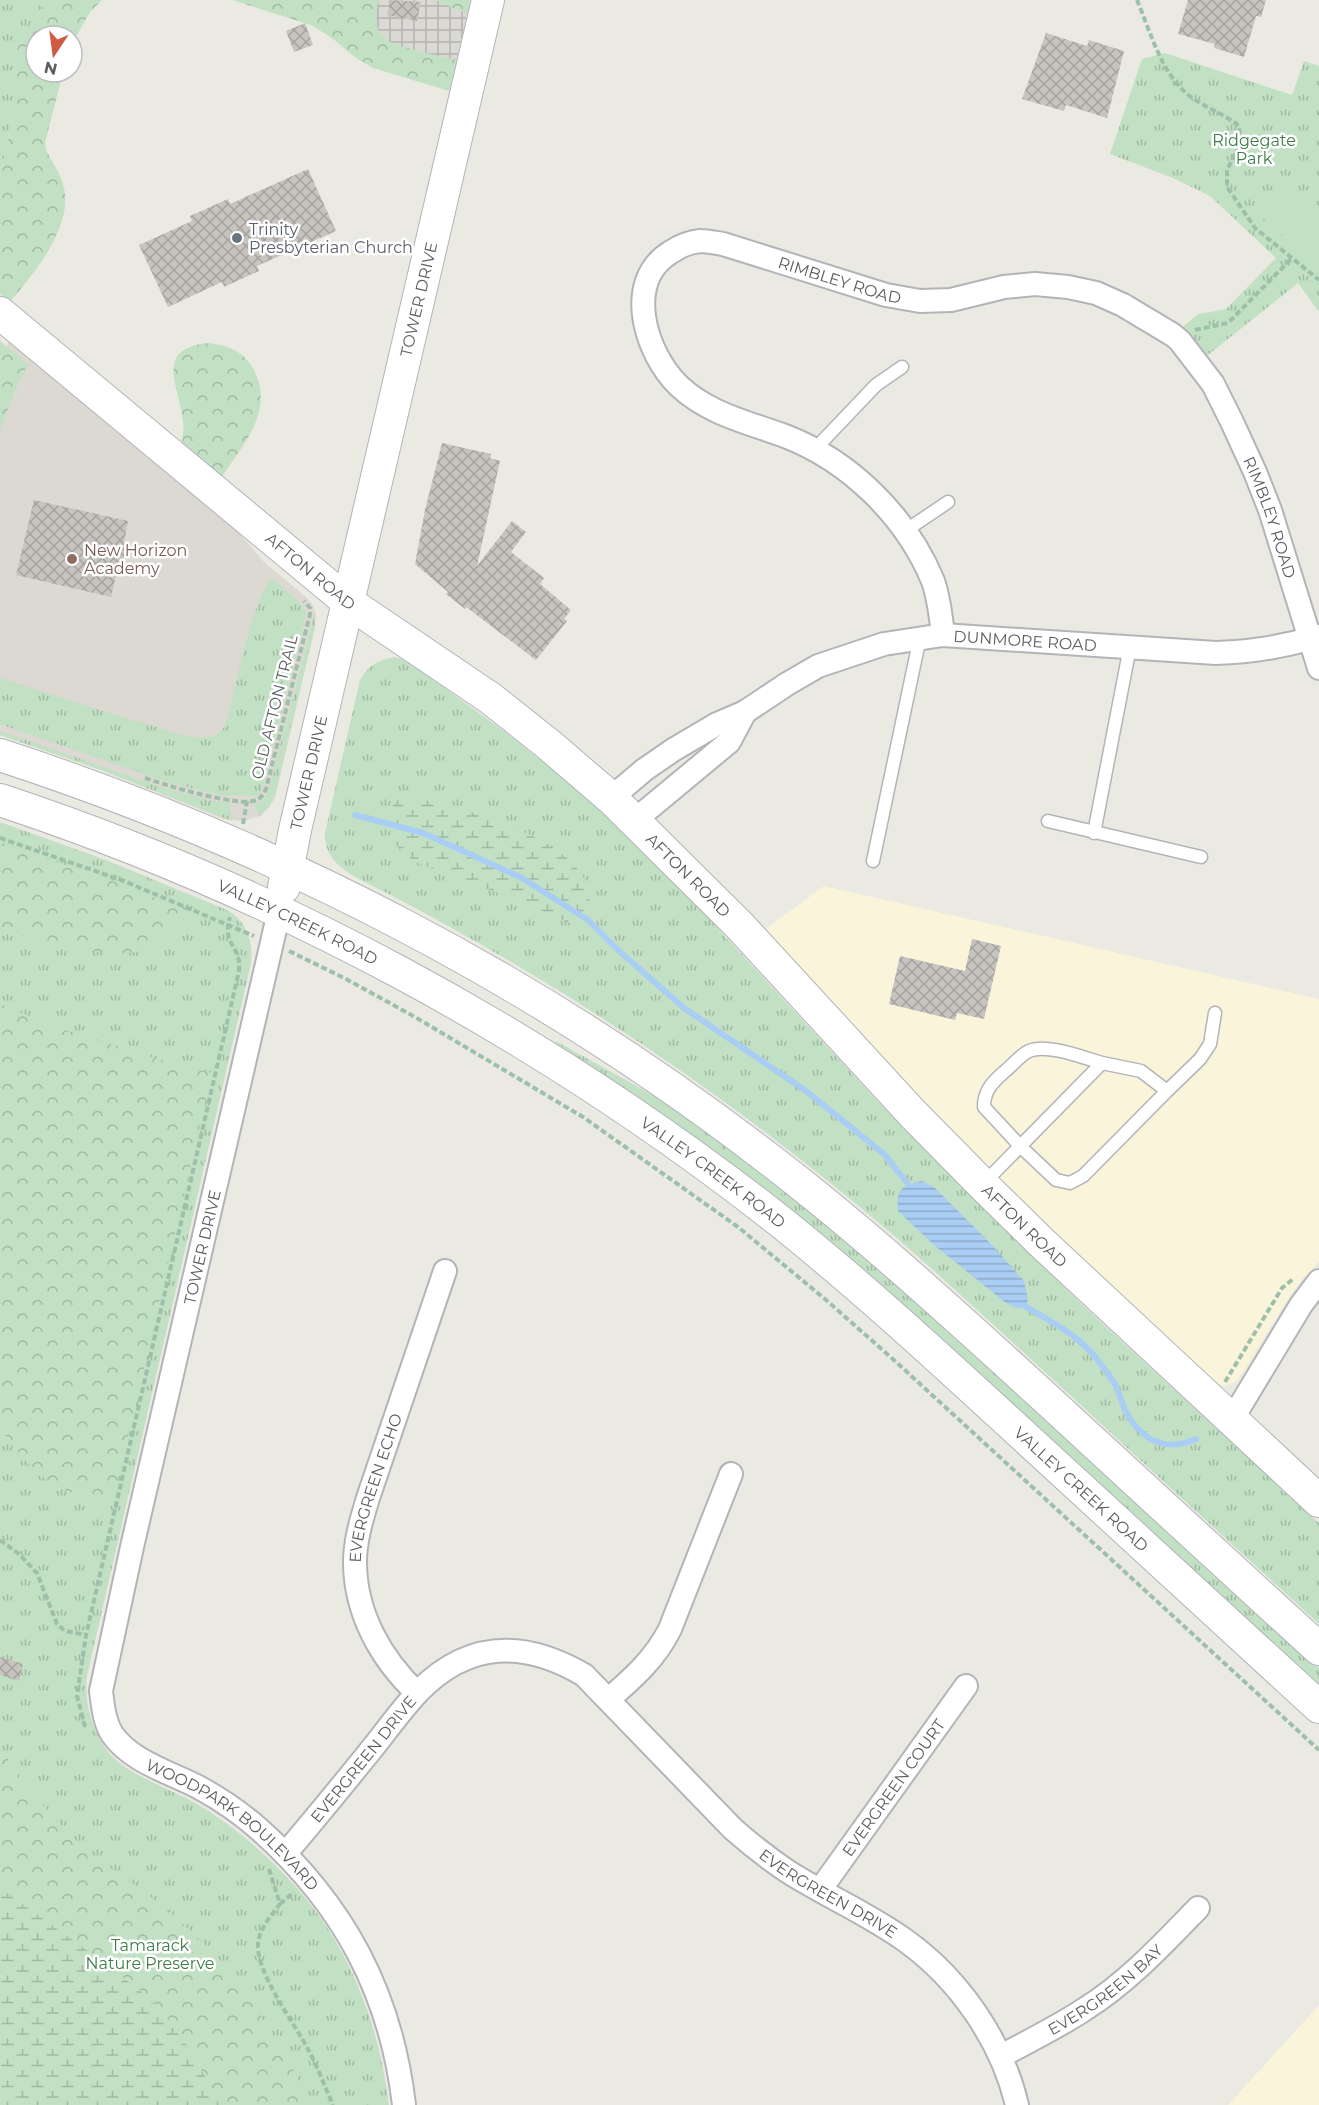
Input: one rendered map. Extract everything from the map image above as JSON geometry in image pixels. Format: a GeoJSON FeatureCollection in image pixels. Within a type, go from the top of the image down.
{"type":"FeatureCollection","features":[{"type":"Feature","properties":{"kind":"main road","name":"TOWER DRIVE"},"geometry":{"type":"LineString","coordinates":[[279,912],[348,602],[488,0]]}},
{"type":"Feature","properties":{"kind":"main road","name":"AFTON ROAD"},"geometry":{"type":"LineString","coordinates":[[0,313],[348,602],[496,702],[636,820],[740,926],[913,1114],[983,1185],[1319,1501]]}},
{"type":"Feature","properties":{"kind":"main road"},"geometry":{"type":"LineString","coordinates":[[0,755],[150,809],[288,869],[396,922],[523,993],[656,1077],[766,1156],[905,1270],[1319,1649]]}},
{"type":"Feature","properties":{"kind":"main road","name":"VALLEY CREEK ROAD"},"geometry":{"type":"LineString","coordinates":[[0,800],[134,849],[279,912],[425,987],[542,1055],[645,1122],[763,1209],[901,1324],[1319,1707]]}},
{"type":"Feature","properties":{"kind":"street","name":"RIMBLEY ROAD"},"geometry":{"type":"LineString","coordinates":[[943,635],[934,583],[905,531],[876,496],[857,478],[816,448],[726,416],[703,404],[679,386],[660,364],[649,340],[643,314],[644,286],[660,259],[681,245],[701,241],[723,244],[886,295],[920,301],[951,300],[1004,287],[1035,285],[1068,287],[1096,293],[1152,322],[1180,341],[1213,384],[1233,422],[1270,510],[1315,637],[1319,668]]}},
{"type":"Feature","properties":{"kind":"street","name":"DUNMORE ROAD"},"geometry":{"type":"LineString","coordinates":[[611,798],[644,770],[674,750],[717,724],[745,712],[818,666],[884,644],[943,635],[1216,653],[1251,652],[1278,648],[1315,637]]}},
{"type":"Feature","properties":{"kind":"street","name":"DUNMORE ROAD"},"geometry":{"type":"LineString","coordinates":[[636,820],[729,742],[745,712]]}},
{"type":"Feature","properties":{"kind":"street","name":"TOWER DRIVE"},"geometry":{"type":"LineString","coordinates":[[132,1547],[279,912]]}},
{"type":"Feature","properties":{"kind":"street","name":"EVERGREEN ECHO"},"geometry":{"type":"LineString","coordinates":[[417,1693],[399,1676],[376,1644],[357,1589],[355,1561],[359,1529],[368,1498],[445,1271]]}},
{"type":"Feature","properties":{"kind":"street"},"geometry":{"type":"LineString","coordinates":[[1222,1412],[1301,1305],[1308,1278]]}},
{"type":"Feature","properties":{"kind":"street"},"geometry":{"type":"LineString","coordinates":[[609,1700],[646,1666],[661,1646],[732,1474]]}},
{"type":"Feature","properties":{"kind":"street","name":"WOODPARK BOULEVARD"},"geometry":{"type":"LineString","coordinates":[[132,1547],[101,1691],[104,1714],[112,1734],[126,1750],[202,1789],[232,1808],[259,1830],[309,1879],[352,1939],[368,1970],[382,2005],[404,2105]]}},
{"type":"Feature","properties":{"kind":"street","name":"EVERGREEN DRIVE"},"geometry":{"type":"LineString","coordinates":[[285,1854],[417,1693],[449,1666],[472,1656],[498,1650],[542,1655],[563,1663],[584,1675],[741,1836],[758,1850],[788,1872],[881,1924],[907,1941],[931,1962],[958,1990],[980,2020],[1000,2056],[1017,2105]]}},
{"type":"Feature","properties":{"kind":"street","name":"EVERGREEN COURT"},"geometry":{"type":"LineString","coordinates":[[820,1890],[966,1686]]}},
{"type":"Feature","properties":{"kind":"street","name":"EVERGREEN BAY"},"geometry":{"type":"LineString","coordinates":[[1000,2056],[1058,2026],[1113,1989],[1143,1964],[1198,1908]]}},
{"type":"Feature","properties":{"kind":"lane"},"geometry":{"type":"LineString","coordinates":[[816,448],[876,385],[902,367]]}},
{"type":"Feature","properties":{"kind":"lane"},"geometry":{"type":"LineString","coordinates":[[905,531],[948,502]]}},
{"type":"Feature","properties":{"kind":"lane"},"geometry":{"type":"LineString","coordinates":[[873,861],[920,638]]}},
{"type":"Feature","properties":{"kind":"lane"},"geometry":{"type":"LineString","coordinates":[[1094,833],[1130,647]]}},
{"type":"Feature","properties":{"kind":"lane"},"geometry":{"type":"LineString","coordinates":[[1048,821],[1201,857]]}},
{"type":"Feature","properties":{"kind":"lane"},"geometry":{"type":"LineString","coordinates":[[1167,1090],[1141,1071],[1038,1048],[1027,1052],[990,1085],[984,1107],[1056,1180],[1070,1183],[1077,1181],[1200,1059],[1210,1044],[1215,1013]]}},
{"type":"Feature","properties":{"kind":"lane"},"geometry":{"type":"LineString","coordinates":[[983,1185],[1102,1063]]}},
{"type":"Feature","properties":{"kind":"path"},"geometry":{"type":"LineString","coordinates":[[1137,0],[1160,54],[1175,82],[1200,104],[1230,118],[1239,126],[1240,144],[1227,170],[1227,186],[1255,228],[1319,280]]}},
{"type":"Feature","properties":{"kind":"path"},"geometry":{"type":"LineString","coordinates":[[1180,341],[1197,330],[1228,323],[1292,258]]}},
{"type":"Feature","properties":{"kind":"path","name":"OLD AFTON TRAIL"},"geometry":{"type":"LineString","coordinates":[[141,777],[211,797],[247,801],[258,800],[264,794],[310,614],[309,606]]}},
{"type":"Feature","properties":{"kind":"path"},"geometry":{"type":"LineString","coordinates":[[0,838],[124,881],[218,919],[227,925],[227,936],[240,961],[86,1635],[77,1696],[81,1719],[86,1729]]}},
{"type":"Feature","properties":{"kind":"path"},"geometry":{"type":"LineString","coordinates":[[309,960],[425,1023],[583,1117],[738,1227],[896,1361],[1319,1750]]}},
{"type":"Feature","properties":{"kind":"path"},"geometry":{"type":"LineString","coordinates":[[1222,1412],[1282,1288],[1308,1278]]}},
{"type":"Feature","properties":{"kind":"path"},"geometry":{"type":"LineString","coordinates":[[0,1540],[19,1554],[37,1573],[57,1624],[65,1631],[86,1635]]}},
{"type":"Feature","properties":{"kind":"path"},"geometry":{"type":"LineString","coordinates":[[262,1861],[268,1868],[280,1904],[259,1936],[259,1956],[265,1975],[309,2051],[333,2105]]}},
{"type":"Feature","properties":{"kind":"shaded area"},"geometry":{"type":"Polygon","coordinates":[[[368,0],[455,0],[470,3],[456,63],[359,41],[368,0]]]}},
{"type":"Feature","properties":{"kind":"shaded area"},"geometry":{"type":"Polygon","coordinates":[[[9,338],[229,522],[264,562],[313,605],[316,615],[315,627],[275,798],[260,816],[243,821],[224,819],[101,770],[0,735],[0,376],[9,338]]]}},
{"type":"Feature","properties":{"kind":"shaded area"},"geometry":{"type":"Polygon","coordinates":[[[824,886],[1319,999],[1319,1262],[1300,1282],[1286,1302],[1238,1380],[1226,1386],[1214,1383],[1126,1304],[934,1116],[762,932],[824,886]]]}},
{"type":"Feature","properties":{"kind":"shaded area"},"geometry":{"type":"Polygon","coordinates":[[[1319,2005],[1319,2105],[1228,2105],[1319,2005]]]}},
{"type":"Feature","properties":{"kind":"green space"},"geometry":{"type":"Polygon","coordinates":[[[0,0],[44,0],[34,24],[24,24],[24,37],[13,60],[13,118],[0,176],[0,0]]]}},
{"type":"Feature","properties":{"kind":"green space"},"geometry":{"type":"Polygon","coordinates":[[[44,0],[102,0],[90,12],[83,24],[34,24],[44,0]]]}},
{"type":"Feature","properties":{"kind":"green space"},"geometry":{"type":"Polygon","coordinates":[[[232,0],[379,0],[377,24],[380,33],[388,41],[406,48],[457,60],[449,91],[373,68],[311,25],[232,0]]]}},
{"type":"Feature","properties":{"kind":"green space"},"geometry":{"type":"Polygon","coordinates":[[[435,0],[470,0],[467,14],[435,0]]]}},
{"type":"Feature","properties":{"kind":"green space"},"geometry":{"type":"Polygon","coordinates":[[[24,37],[24,84],[60,84],[45,143],[46,150],[63,183],[65,203],[63,218],[49,250],[9,303],[0,294],[0,176],[13,118],[13,60],[24,37]]]}},
{"type":"Feature","properties":{"kind":"green space","name":"Ridgegate Park"},"geometry":{"type":"Polygon","coordinates":[[[1165,53],[1292,95],[1304,61],[1319,66],[1319,312],[1298,283],[1198,363],[1173,335],[1198,314],[1226,309],[1276,258],[1210,196],[1173,178],[1110,154],[1142,59],[1165,53]]]}},
{"type":"Feature","properties":{"kind":"green space"},"geometry":{"type":"Polygon","coordinates":[[[1284,182],[1319,210],[1319,267],[1256,212],[1284,182]]]}},
{"type":"Feature","properties":{"kind":"green space"},"geometry":{"type":"Polygon","coordinates":[[[0,341],[28,365],[20,379],[0,430],[0,341]]]}},
{"type":"Feature","properties":{"kind":"green space"},"geometry":{"type":"Polygon","coordinates":[[[209,343],[229,348],[246,358],[260,385],[259,414],[254,427],[221,478],[181,445],[183,421],[174,372],[175,361],[180,353],[191,346],[209,343]]]}},
{"type":"Feature","properties":{"kind":"green space"},"geometry":{"type":"Polygon","coordinates":[[[271,578],[302,604],[306,614],[263,785],[261,792],[256,796],[219,795],[167,782],[0,724],[0,678],[177,734],[201,738],[217,734],[226,723],[250,628],[271,578]]]}},
{"type":"Feature","properties":{"kind":"green space"},"geometry":{"type":"Polygon","coordinates":[[[315,612],[315,627],[275,795],[269,807],[260,816],[254,805],[263,801],[268,793],[315,612]]]}},
{"type":"Feature","properties":{"kind":"green space"},"geometry":{"type":"Polygon","coordinates":[[[395,657],[406,660],[505,732],[592,801],[658,864],[882,1106],[977,1202],[1092,1314],[1319,1523],[1319,1624],[935,1272],[801,1160],[680,1070],[618,1028],[490,949],[357,878],[334,860],[327,848],[325,833],[360,680],[374,664],[395,657]]]}},
{"type":"Feature","properties":{"kind":"green space"},"geometry":{"type":"Polygon","coordinates":[[[0,731],[164,788],[212,801],[229,803],[232,821],[101,770],[0,735],[0,731]]]}},
{"type":"Feature","properties":{"kind":"green space"},"geometry":{"type":"Polygon","coordinates":[[[414,798],[495,820],[555,849],[576,867],[588,889],[587,913],[583,920],[579,923],[570,923],[413,860],[392,838],[389,824],[395,802],[399,799],[414,798]]]}},
{"type":"Feature","properties":{"kind":"green space","name":"Tamarack Nature Preserve"},"geometry":{"type":"Polygon","coordinates":[[[0,822],[106,860],[227,910],[234,914],[244,926],[250,940],[251,963],[87,1676],[87,1700],[98,1737],[113,1757],[132,1772],[199,1805],[233,1828],[276,1866],[315,1910],[347,1961],[359,1988],[378,2046],[389,2105],[0,2105],[0,822]]]}},
{"type":"Feature","properties":{"kind":"green space"},"geometry":{"type":"Polygon","coordinates":[[[0,842],[131,888],[185,910],[161,940],[137,952],[98,952],[34,939],[0,929],[0,842]]]}},
{"type":"Feature","properties":{"kind":"green space"},"geometry":{"type":"Polygon","coordinates":[[[0,1004],[52,1026],[171,1063],[212,1073],[113,1502],[73,1493],[47,1480],[22,1456],[0,1428],[0,1004]]]}},
{"type":"Feature","properties":{"kind":"green space"},"geometry":{"type":"Polygon","coordinates":[[[556,1041],[674,1107],[728,1145],[718,1157],[554,1045],[556,1041]]]}},
{"type":"Feature","properties":{"kind":"green space"},"geometry":{"type":"Polygon","coordinates":[[[728,1145],[785,1188],[776,1201],[718,1157],[728,1145]]]}},
{"type":"Feature","properties":{"kind":"green space"},"geometry":{"type":"Polygon","coordinates":[[[785,1188],[937,1317],[927,1329],[776,1201],[785,1188]]]}},
{"type":"Feature","properties":{"kind":"green space"},"geometry":{"type":"Polygon","coordinates":[[[937,1317],[991,1366],[980,1378],[927,1329],[937,1317]]]}},
{"type":"Feature","properties":{"kind":"green space"},"geometry":{"type":"Polygon","coordinates":[[[991,1366],[1137,1500],[1126,1512],[980,1378],[991,1366]]]}},
{"type":"Feature","properties":{"kind":"green space"},"geometry":{"type":"Polygon","coordinates":[[[1137,1500],[1190,1550],[1180,1561],[1126,1512],[1137,1500]]]}},
{"type":"Feature","properties":{"kind":"green space"},"geometry":{"type":"Polygon","coordinates":[[[1190,1550],[1319,1668],[1319,1689],[1180,1561],[1190,1550]]]}},
{"type":"Feature","properties":{"kind":"green space"},"geometry":{"type":"Polygon","coordinates":[[[0,1748],[66,1831],[92,1855],[169,1912],[219,1961],[263,2020],[312,2105],[222,2105],[184,2041],[162,2012],[143,1993],[0,1888],[0,1748]]]}},
{"type":"Feature","properties":{"kind":"green space"},"geometry":{"type":"Polygon","coordinates":[[[0,1888],[143,1993],[162,2012],[184,2041],[222,2105],[0,2105],[0,1888]]]}},
{"type":"Feature","properties":{"kind":"water"},"geometry":{"type":"Polygon","coordinates":[[[922,1181],[934,1187],[993,1246],[1024,1281],[1028,1299],[1026,1307],[1017,1308],[1006,1303],[934,1245],[898,1211],[898,1198],[901,1190],[922,1181]]]}},
{"type":"Feature","properties":{"kind":"building"},"geometry":{"type":"Polygon","coordinates":[[[391,0],[421,2],[417,21],[387,15],[391,0]]]}},
{"type":"Feature","properties":{"kind":"building"},"geometry":{"type":"Polygon","coordinates":[[[1188,0],[1266,0],[1261,17],[1256,16],[1244,57],[1214,48],[1215,44],[1178,34],[1188,0]]]}},
{"type":"Feature","properties":{"kind":"building"},"geometry":{"type":"Polygon","coordinates":[[[305,23],[313,45],[294,52],[286,31],[305,23]]]}},
{"type":"Feature","properties":{"kind":"building"},"geometry":{"type":"Polygon","coordinates":[[[1046,33],[1087,46],[1089,40],[1124,51],[1107,118],[1066,105],[1064,111],[1022,99],[1046,33]]]}},
{"type":"Feature","properties":{"kind":"building","name":"Trinity Presbyterian Church"},"geometry":{"type":"Polygon","coordinates":[[[308,169],[336,231],[257,266],[259,271],[224,287],[222,282],[168,307],[139,245],[192,221],[190,216],[228,199],[230,204],[308,169]]]}},
{"type":"Feature","properties":{"kind":"building"},"geometry":{"type":"Polygon","coordinates":[[[442,443],[491,454],[490,458],[500,461],[477,566],[512,521],[526,532],[511,552],[544,578],[540,584],[571,610],[564,619],[567,621],[536,660],[446,594],[448,592],[415,564],[425,510],[442,443]]]}},
{"type":"Feature","properties":{"kind":"building","name":"New Horizon Academy"},"geometry":{"type":"Polygon","coordinates":[[[34,500],[128,521],[124,543],[127,543],[111,597],[16,575],[34,500]]]}},
{"type":"Feature","properties":{"kind":"building"},"geometry":{"type":"Polygon","coordinates":[[[972,939],[1001,946],[984,1019],[957,1013],[955,1020],[889,1004],[900,956],[965,971],[972,939]]]}},
{"type":"Feature","properties":{"kind":"building"},"geometry":{"type":"Polygon","coordinates":[[[0,1657],[23,1664],[19,1681],[0,1675],[0,1657]]]}},
{"type":"Feature","properties":{"kind":"waterway"},"geometry":{"type":"LineString","coordinates":[[355,815],[423,833],[522,878],[588,920],[618,950],[684,1008],[806,1091],[884,1154],[908,1184]]}},
{"type":"Feature","properties":{"kind":"waterway"},"geometry":{"type":"LineString","coordinates":[[1026,1307],[1063,1329],[1089,1350],[1115,1384],[1127,1414],[1148,1438],[1175,1445],[1196,1439]]}},
{"type":"Feature","properties":{"kind":"place","name":"Trinity Presbyterian Church"},"geometry":{"type":"Point","coordinates":[237,238]}},
{"type":"Feature","properties":{"kind":"place","name":"New Horizon Academy"},"geometry":{"type":"Point","coordinates":[72,559]}}]}
